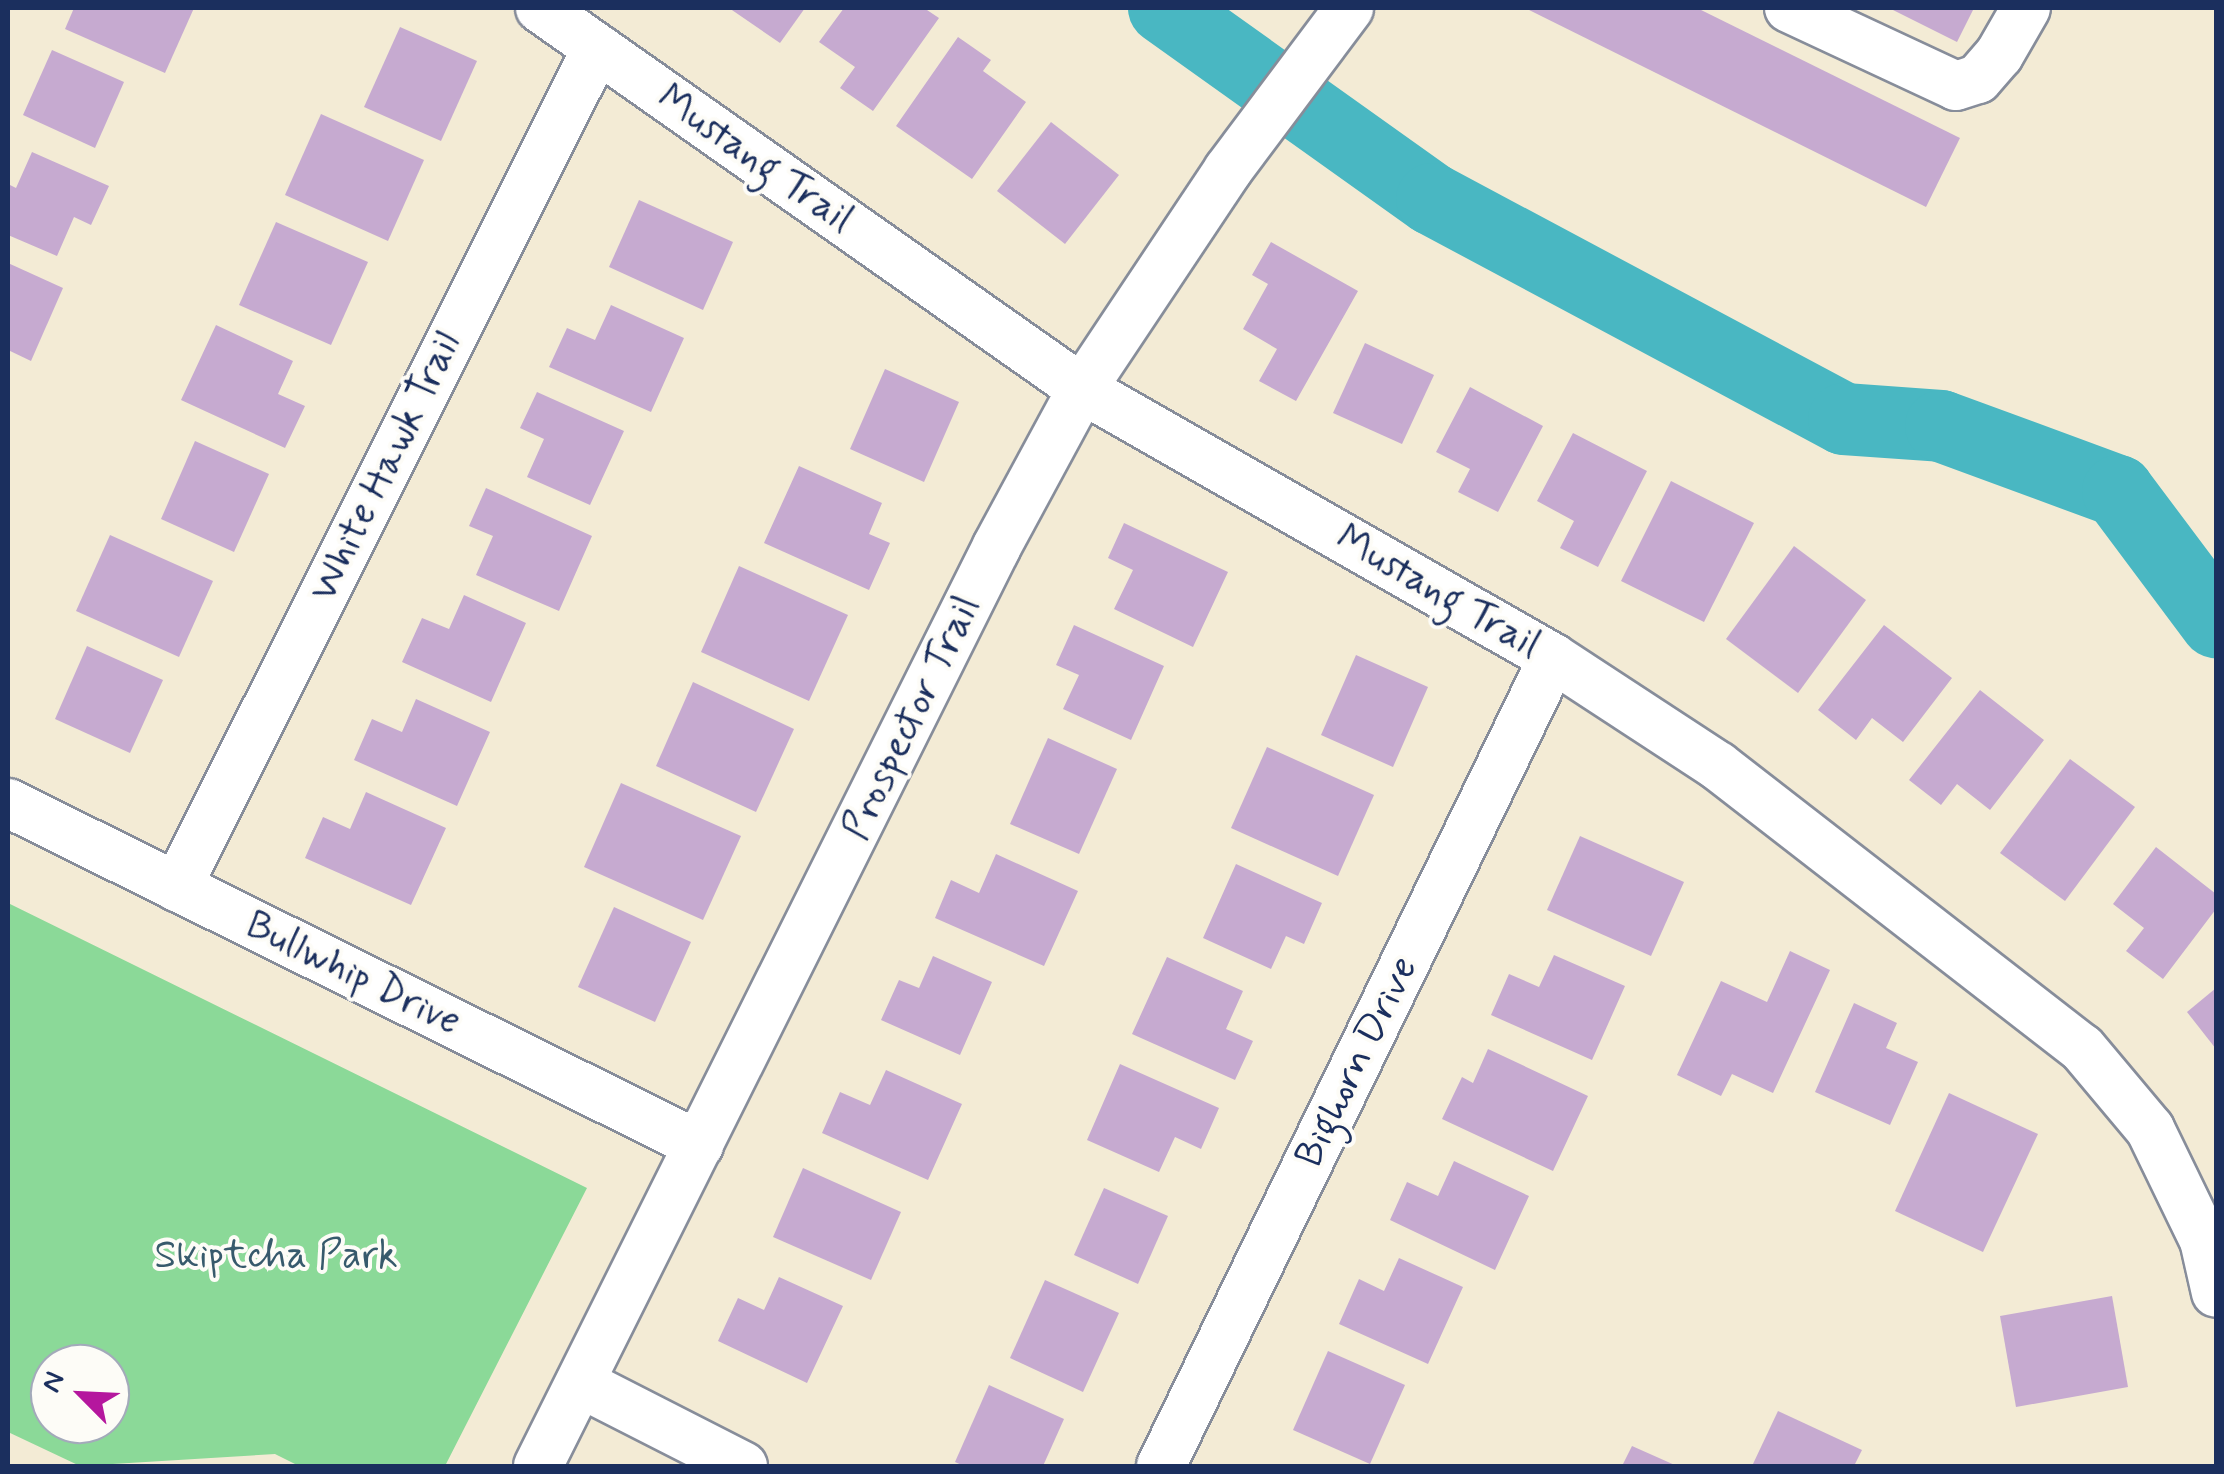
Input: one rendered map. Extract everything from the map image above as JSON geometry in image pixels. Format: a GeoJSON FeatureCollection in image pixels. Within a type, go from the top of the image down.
{"type":"FeatureCollection","features":[{"type":"Feature","properties":{"kind":"street","name":"Mustang Trail"},"geometry":{"type":"LineString","coordinates":[[540,8],[1082,389],[1553,658],[1718,766],[2082,1048],[2150,1129],[2204,1240],[2216,1293]]}},
{"type":"Feature","properties":{"kind":"street","name":"Prospector Trail"},"geometry":{"type":"LineString","coordinates":[[538,1466],[997,546],[1082,389],[1228,170],[1350,8]]}},
{"type":"Feature","properties":{"kind":"street"},"geometry":{"type":"LineString","coordinates":[[1789,8],[1956,86],[1978,79],[1999,55],[2026,8]]}},
{"type":"Feature","properties":{"kind":"street","name":"White Hawk Trail"},"geometry":{"type":"LineString","coordinates":[[177,886],[597,48]]}},
{"type":"Feature","properties":{"kind":"street","name":"Bighorn Drive"},"geometry":{"type":"LineString","coordinates":[[1161,1466],[1553,658]]}},
{"type":"Feature","properties":{"kind":"street","name":"Bullwhip Drive"},"geometry":{"type":"LineString","coordinates":[[8,802],[699,1144]]}},
{"type":"Feature","properties":{"kind":"street"},"geometry":{"type":"LineString","coordinates":[[580,1383],[743,1466]]}},
{"type":"Feature","properties":{"kind":"green space","name":"Skiptcha Park"},"geometry":{"type":"Polygon","coordinates":[[[8,903],[587,1188],[445,1466],[299,1466],[275,1454],[80,1466],[33,1444],[130,1444],[130,1344],[30,1344],[30,1442],[8,1432],[8,903]]]}},
{"type":"Feature","properties":{"kind":"building"},"geometry":{"type":"Polygon","coordinates":[[[74,8],[194,8],[165,73],[65,29],[74,8]]]}},
{"type":"Feature","properties":{"kind":"building"},"geometry":{"type":"Polygon","coordinates":[[[729,8],[805,8],[780,43],[729,8]]]}},
{"type":"Feature","properties":{"kind":"building"},"geometry":{"type":"Polygon","coordinates":[[[844,8],[924,8],[939,18],[873,111],[840,88],[855,67],[819,42],[844,8]]]}},
{"type":"Feature","properties":{"kind":"building"},"geometry":{"type":"Polygon","coordinates":[[[1525,8],[1697,8],[1960,138],[1926,207],[1525,8]]]}},
{"type":"Feature","properties":{"kind":"building"},"geometry":{"type":"Polygon","coordinates":[[[1889,8],[1974,8],[1957,42],[1889,8]]]}},
{"type":"Feature","properties":{"kind":"building"},"geometry":{"type":"Polygon","coordinates":[[[400,27],[477,61],[441,141],[364,107],[400,27]]]}},
{"type":"Feature","properties":{"kind":"building"},"geometry":{"type":"Polygon","coordinates":[[[958,37],[991,60],[983,71],[1026,102],[972,179],[896,126],[958,37]]]}},
{"type":"Feature","properties":{"kind":"building"},"geometry":{"type":"Polygon","coordinates":[[[52,50],[124,82],[95,148],[23,115],[52,50]]]}},
{"type":"Feature","properties":{"kind":"building"},"geometry":{"type":"Polygon","coordinates":[[[321,114],[424,160],[388,241],[285,195],[321,114]]]}},
{"type":"Feature","properties":{"kind":"building"},"geometry":{"type":"Polygon","coordinates":[[[1051,122],[1119,175],[1065,244],[997,191],[1051,122]]]}},
{"type":"Feature","properties":{"kind":"building"},"geometry":{"type":"Polygon","coordinates":[[[32,152],[109,186],[91,225],[74,217],[57,256],[8,235],[8,184],[16,188],[32,152]]]}},
{"type":"Feature","properties":{"kind":"building"},"geometry":{"type":"Polygon","coordinates":[[[639,200],[733,242],[703,310],[609,267],[639,200]]]}},
{"type":"Feature","properties":{"kind":"building"},"geometry":{"type":"Polygon","coordinates":[[[276,222],[368,262],[331,345],[239,305],[276,222]]]}},
{"type":"Feature","properties":{"kind":"building"},"geometry":{"type":"Polygon","coordinates":[[[1271,242],[1358,291],[1296,401],[1259,381],[1277,349],[1243,329],[1268,284],[1252,275],[1271,242]]]}},
{"type":"Feature","properties":{"kind":"building"},"geometry":{"type":"Polygon","coordinates":[[[8,263],[63,288],[31,361],[8,350],[8,263]]]}},
{"type":"Feature","properties":{"kind":"building"},"geometry":{"type":"Polygon","coordinates":[[[611,305],[684,338],[651,412],[549,367],[567,328],[595,340],[611,305]]]}},
{"type":"Feature","properties":{"kind":"building"},"geometry":{"type":"Polygon","coordinates":[[[216,325],[293,361],[278,394],[305,406],[285,448],[181,400],[216,325]]]}},
{"type":"Feature","properties":{"kind":"building"},"geometry":{"type":"Polygon","coordinates":[[[1365,343],[1434,375],[1402,444],[1333,413],[1365,343]]]}},
{"type":"Feature","properties":{"kind":"building"},"geometry":{"type":"Polygon","coordinates":[[[885,369],[959,402],[924,482],[850,449],[885,369]]]}},
{"type":"Feature","properties":{"kind":"building"},"geometry":{"type":"Polygon","coordinates":[[[1470,387],[1543,426],[1498,512],[1458,492],[1470,469],[1436,452],[1470,387]]]}},
{"type":"Feature","properties":{"kind":"building"},"geometry":{"type":"Polygon","coordinates":[[[537,392],[624,431],[590,505],[527,477],[544,439],[520,428],[537,392]]]}},
{"type":"Feature","properties":{"kind":"building"},"geometry":{"type":"Polygon","coordinates":[[[1573,433],[1647,471],[1598,567],[1560,548],[1574,521],[1537,501],[1573,433]]]}},
{"type":"Feature","properties":{"kind":"building"},"geometry":{"type":"Polygon","coordinates":[[[195,441],[269,474],[234,552],[161,519],[195,441]]]}},
{"type":"Feature","properties":{"kind":"building"},"geometry":{"type":"Polygon","coordinates":[[[799,466],[882,503],[869,534],[890,543],[869,590],[764,543],[799,466]]]}},
{"type":"Feature","properties":{"kind":"building"},"geometry":{"type":"Polygon","coordinates":[[[1671,481],[1754,523],[1704,622],[1621,581],[1671,481]]]}},
{"type":"Feature","properties":{"kind":"building"},"geometry":{"type":"Polygon","coordinates":[[[486,488],[592,536],[559,611],[476,575],[493,536],[469,526],[486,488]]]}},
{"type":"Feature","properties":{"kind":"building"},"geometry":{"type":"Polygon","coordinates":[[[1124,523],[1228,572],[1193,647],[1114,609],[1133,570],[1108,558],[1124,523]]]}},
{"type":"Feature","properties":{"kind":"building"},"geometry":{"type":"Polygon","coordinates":[[[110,535],[213,581],[179,657],[76,611],[110,535]]]}},
{"type":"Feature","properties":{"kind":"building"},"geometry":{"type":"Polygon","coordinates":[[[1794,546],[1866,600],[1798,693],[1726,639],[1794,546]]]}},
{"type":"Feature","properties":{"kind":"building"},"geometry":{"type":"Polygon","coordinates":[[[739,566],[848,615],[809,701],[701,652],[739,566]]]}},
{"type":"Feature","properties":{"kind":"building"},"geometry":{"type":"Polygon","coordinates":[[[464,595],[526,623],[491,702],[402,662],[422,618],[449,629],[464,595]]]}},
{"type":"Feature","properties":{"kind":"building"},"geometry":{"type":"Polygon","coordinates":[[[1074,625],[1164,666],[1131,740],[1063,709],[1079,675],[1056,665],[1074,625]]]}},
{"type":"Feature","properties":{"kind":"building"},"geometry":{"type":"Polygon","coordinates":[[[1884,625],[1952,678],[1903,742],[1872,718],[1856,740],[1818,710],[1884,625]]]}},
{"type":"Feature","properties":{"kind":"building"},"geometry":{"type":"Polygon","coordinates":[[[87,646],[163,680],[130,753],[55,719],[87,646]]]}},
{"type":"Feature","properties":{"kind":"building"},"geometry":{"type":"Polygon","coordinates":[[[1356,655],[1428,687],[1393,767],[1321,735],[1356,655]]]}},
{"type":"Feature","properties":{"kind":"building"},"geometry":{"type":"Polygon","coordinates":[[[693,682],[794,729],[756,812],[656,766],[693,682]]]}},
{"type":"Feature","properties":{"kind":"building"},"geometry":{"type":"Polygon","coordinates":[[[1980,690],[2044,740],[1990,810],[1957,784],[1941,805],[1909,780],[1980,690]]]}},
{"type":"Feature","properties":{"kind":"building"},"geometry":{"type":"Polygon","coordinates":[[[416,699],[490,732],[457,806],[354,760],[372,719],[402,732],[416,699]]]}},
{"type":"Feature","properties":{"kind":"building"},"geometry":{"type":"Polygon","coordinates":[[[1048,738],[1117,769],[1079,854],[1010,824],[1048,738]]]}},
{"type":"Feature","properties":{"kind":"building"},"geometry":{"type":"Polygon","coordinates":[[[1267,747],[1374,795],[1338,876],[1231,828],[1267,747]]]}},
{"type":"Feature","properties":{"kind":"building"},"geometry":{"type":"Polygon","coordinates":[[[2070,759],[2135,807],[2065,901],[2000,853],[2070,759]]]}},
{"type":"Feature","properties":{"kind":"building"},"geometry":{"type":"Polygon","coordinates":[[[621,783],[741,836],[703,920],[584,867],[621,783]]]}},
{"type":"Feature","properties":{"kind":"building"},"geometry":{"type":"Polygon","coordinates":[[[366,792],[446,828],[411,905],[305,858],[323,817],[350,829],[366,792]]]}},
{"type":"Feature","properties":{"kind":"building"},"geometry":{"type":"Polygon","coordinates":[[[1580,836],[1684,882],[1651,956],[1547,910],[1580,836]]]}},
{"type":"Feature","properties":{"kind":"building"},"geometry":{"type":"Polygon","coordinates":[[[2156,847],[2216,894],[2216,909],[2163,979],[2126,951],[2144,928],[2113,904],[2156,847]]]}},
{"type":"Feature","properties":{"kind":"building"},"geometry":{"type":"Polygon","coordinates":[[[996,854],[1078,891],[1044,966],[935,918],[951,880],[979,893],[996,854]]]}},
{"type":"Feature","properties":{"kind":"building"},"geometry":{"type":"Polygon","coordinates":[[[1236,864],[1322,903],[1304,944],[1286,936],[1271,969],[1203,938],[1236,864]]]}},
{"type":"Feature","properties":{"kind":"building"},"geometry":{"type":"Polygon","coordinates":[[[614,907],[691,942],[655,1022],[578,987],[614,907]]]}},
{"type":"Feature","properties":{"kind":"building"},"geometry":{"type":"Polygon","coordinates":[[[1790,951],[1830,970],[1773,1093],[1732,1074],[1721,1096],[1677,1075],[1721,981],[1767,1002],[1790,951]]]}},
{"type":"Feature","properties":{"kind":"building"},"geometry":{"type":"Polygon","coordinates":[[[1554,955],[1625,986],[1592,1060],[1491,1015],[1509,974],[1539,987],[1554,955]]]}},
{"type":"Feature","properties":{"kind":"building"},"geometry":{"type":"Polygon","coordinates":[[[933,956],[992,982],[960,1055],[881,1020],[899,980],[919,988],[933,956]]]}},
{"type":"Feature","properties":{"kind":"building"},"geometry":{"type":"Polygon","coordinates":[[[1167,957],[1243,991],[1226,1029],[1253,1041],[1235,1080],[1132,1034],[1167,957]]]}},
{"type":"Feature","properties":{"kind":"building"},"geometry":{"type":"Polygon","coordinates":[[[2216,988],[2216,1049],[2187,1012],[2216,988]]]}},
{"type":"Feature","properties":{"kind":"building"},"geometry":{"type":"Polygon","coordinates":[[[1854,1003],[1897,1023],[1886,1048],[1918,1062],[1890,1125],[1815,1092],[1854,1003]]]}},
{"type":"Feature","properties":{"kind":"building"},"geometry":{"type":"Polygon","coordinates":[[[1488,1049],[1588,1096],[1553,1171],[1442,1119],[1462,1077],[1473,1083],[1488,1049]]]}},
{"type":"Feature","properties":{"kind":"building"},"geometry":{"type":"Polygon","coordinates":[[[1120,1064],[1219,1108],[1201,1149],[1175,1137],[1159,1172],[1087,1140],[1120,1064]]]}},
{"type":"Feature","properties":{"kind":"building"},"geometry":{"type":"Polygon","coordinates":[[[886,1070],[962,1104],[928,1180],[822,1133],[840,1092],[870,1105],[886,1070]]]}},
{"type":"Feature","properties":{"kind":"building"},"geometry":{"type":"Polygon","coordinates":[[[1949,1093],[2038,1134],[1983,1252],[1895,1211],[1949,1093]]]}},
{"type":"Feature","properties":{"kind":"building"},"geometry":{"type":"Polygon","coordinates":[[[1454,1161],[1529,1196],[1495,1270],[1390,1220],[1407,1182],[1438,1196],[1454,1161]]]}},
{"type":"Feature","properties":{"kind":"building"},"geometry":{"type":"Polygon","coordinates":[[[803,1168],[901,1212],[871,1280],[773,1237],[803,1168]]]}},
{"type":"Feature","properties":{"kind":"building"},"geometry":{"type":"Polygon","coordinates":[[[1104,1188],[1168,1216],[1138,1284],[1074,1255],[1104,1188]]]}},
{"type":"Feature","properties":{"kind":"building"},"geometry":{"type":"Polygon","coordinates":[[[1399,1258],[1463,1287],[1428,1364],[1339,1324],[1359,1279],[1384,1291],[1399,1258]]]}},
{"type":"Feature","properties":{"kind":"building"},"geometry":{"type":"Polygon","coordinates":[[[779,1277],[843,1306],[807,1383],[718,1341],[738,1298],[764,1310],[779,1277]]]}},
{"type":"Feature","properties":{"kind":"building"},"geometry":{"type":"Polygon","coordinates":[[[1045,1280],[1119,1313],[1083,1392],[1010,1358],[1045,1280]]]}},
{"type":"Feature","properties":{"kind":"building"},"geometry":{"type":"Polygon","coordinates":[[[2112,1296],[2128,1387],[2016,1407],[2000,1316],[2112,1296]]]}},
{"type":"Feature","properties":{"kind":"building"},"geometry":{"type":"Polygon","coordinates":[[[1328,1351],[1405,1385],[1370,1464],[1293,1430],[1328,1351]]]}},
{"type":"Feature","properties":{"kind":"building"},"geometry":{"type":"Polygon","coordinates":[[[989,1385],[1064,1419],[1043,1466],[964,1466],[955,1462],[989,1385]]]}},
{"type":"Feature","properties":{"kind":"building"},"geometry":{"type":"Polygon","coordinates":[[[1778,1411],[1862,1450],[1854,1466],[1752,1466],[1778,1411]]]}},
{"type":"Feature","properties":{"kind":"building"},"geometry":{"type":"Polygon","coordinates":[[[1632,1446],[1677,1466],[1622,1466],[1632,1446]]]}},
{"type":"Feature","properties":{"kind":"waterway"},"geometry":{"type":"LineString","coordinates":[[1164,8],[1432,199],[1844,419],[1941,426],[2118,491],[2216,622]]}}]}
